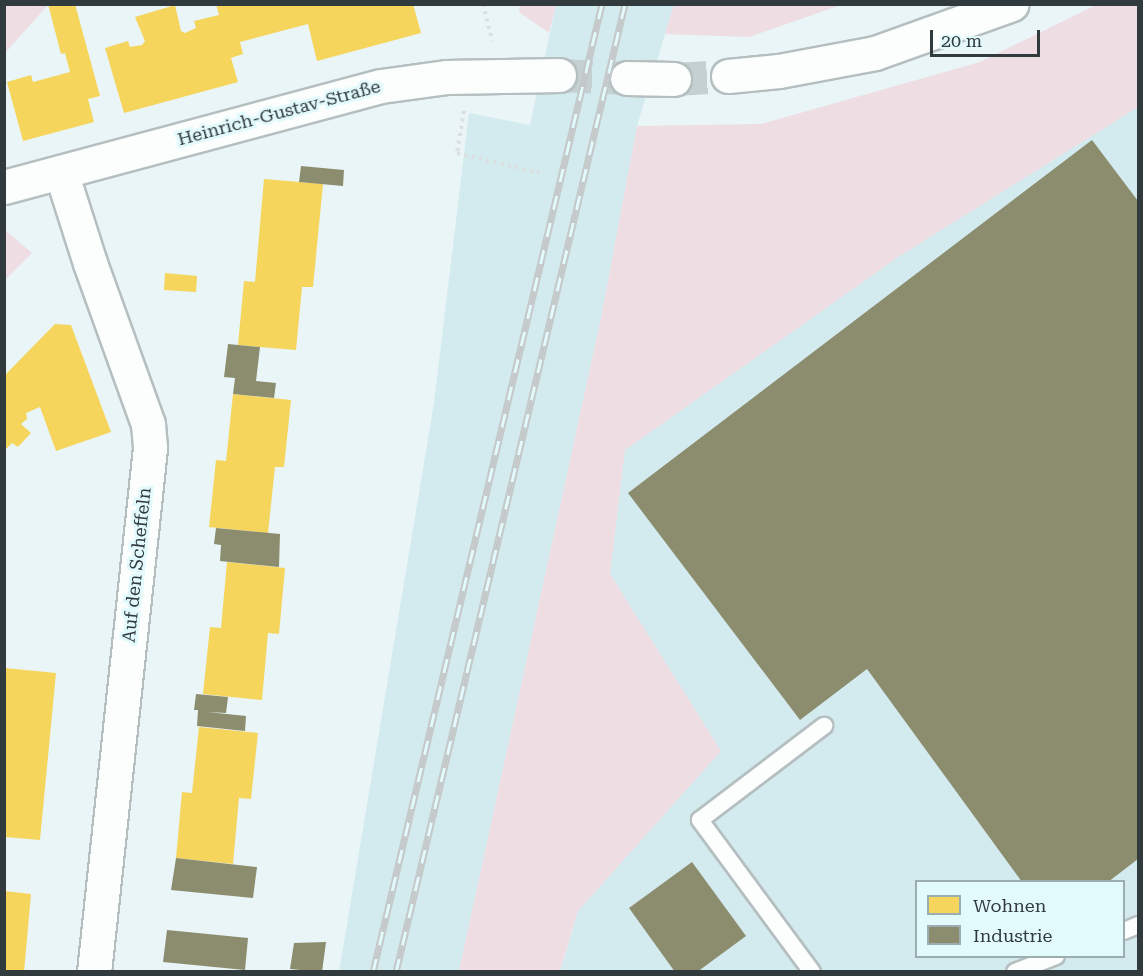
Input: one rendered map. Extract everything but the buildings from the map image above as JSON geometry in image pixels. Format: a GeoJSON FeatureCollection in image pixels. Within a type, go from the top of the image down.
{"type":"FeatureCollection","features":[{"type":"Feature","properties":{"kind":"street"},"geometry":{"type":"LineString","coordinates":[[728,76],[779,71],[875,53],[1012,4]]}},
{"type":"Feature","properties":{"kind":"street","name":"Heinrich-Gustav-Straße"},"geometry":{"type":"LineString","coordinates":[[4,187],[381,86],[447,77],[559,75]]}},
{"type":"Feature","properties":{"kind":"street"},"geometry":{"type":"LineString","coordinates":[[627,78],[674,79]]}},
{"type":"Feature","properties":{"kind":"street","name":"Auf den Scheffeln"},"geometry":{"type":"LineString","coordinates":[[61,172],[79,233],[148,424],[150,448],[94,972]]}},
{"type":"Feature","properties":{"kind":"lane"},"geometry":{"type":"LineString","coordinates":[[812,972],[700,820],[824,726]]}},
{"type":"Feature","properties":{"kind":"lane"},"geometry":{"type":"LineString","coordinates":[[1016,972],[1054,962]]}},
{"type":"Feature","properties":{"kind":"path"},"geometry":{"type":"LineString","coordinates":[[483,4],[486,17]]}},
{"type":"Feature","properties":{"kind":"path"},"geometry":{"type":"LineString","coordinates":[[457,153],[540,173]]}},
{"type":"Feature","properties":{"kind":"shaded area"},"geometry":{"type":"Polygon","coordinates":[[[674,4],[841,5],[749,37],[665,34],[674,4]]]}},
{"type":"Feature","properties":{"kind":"shaded area"},"geometry":{"type":"Polygon","coordinates":[[[1098,4],[1138,5],[1138,107],[898,257],[625,450],[610,574],[721,751],[578,911],[560,971],[459,971],[601,318],[637,126],[761,124],[980,62],[1098,4]]]}},
{"type":"Feature","properties":{"kind":"shaded area"},"geometry":{"type":"Polygon","coordinates":[[[5,5],[48,5],[5,53],[5,5]]]}},
{"type":"Feature","properties":{"kind":"shaded area"},"geometry":{"type":"Polygon","coordinates":[[[520,5],[556,5],[549,33],[519,12],[520,5]]]}},
{"type":"Feature","properties":{"kind":"shaded area"},"geometry":{"type":"Polygon","coordinates":[[[556,5],[674,5],[637,126],[601,318],[459,971],[339,972],[434,403],[469,113],[530,125],[556,5]]]}},
{"type":"Feature","properties":{"kind":"shaded area"},"geometry":{"type":"Polygon","coordinates":[[[1138,107],[1138,971],[560,972],[578,911],[721,751],[610,574],[625,450],[898,257],[1138,107]]]}},
{"type":"Feature","properties":{"kind":"shaded area"},"geometry":{"type":"Polygon","coordinates":[[[5,230],[32,253],[5,280],[5,230]]]}},
{"type":"Feature","properties":{"kind":"tunnel"},"geometry":{"type":"LineString","coordinates":[[559,75],[627,78]]}},
{"type":"Feature","properties":{"kind":"tunnel"},"geometry":{"type":"LineString","coordinates":[[674,79],[728,76]]}},
{"type":"Feature","properties":{"kind":"railway"},"geometry":{"type":"LineString","coordinates":[[373,972],[602,4]]}},
{"type":"Feature","properties":{"kind":"railway"},"geometry":{"type":"LineString","coordinates":[[396,972],[625,4]]}}]}
